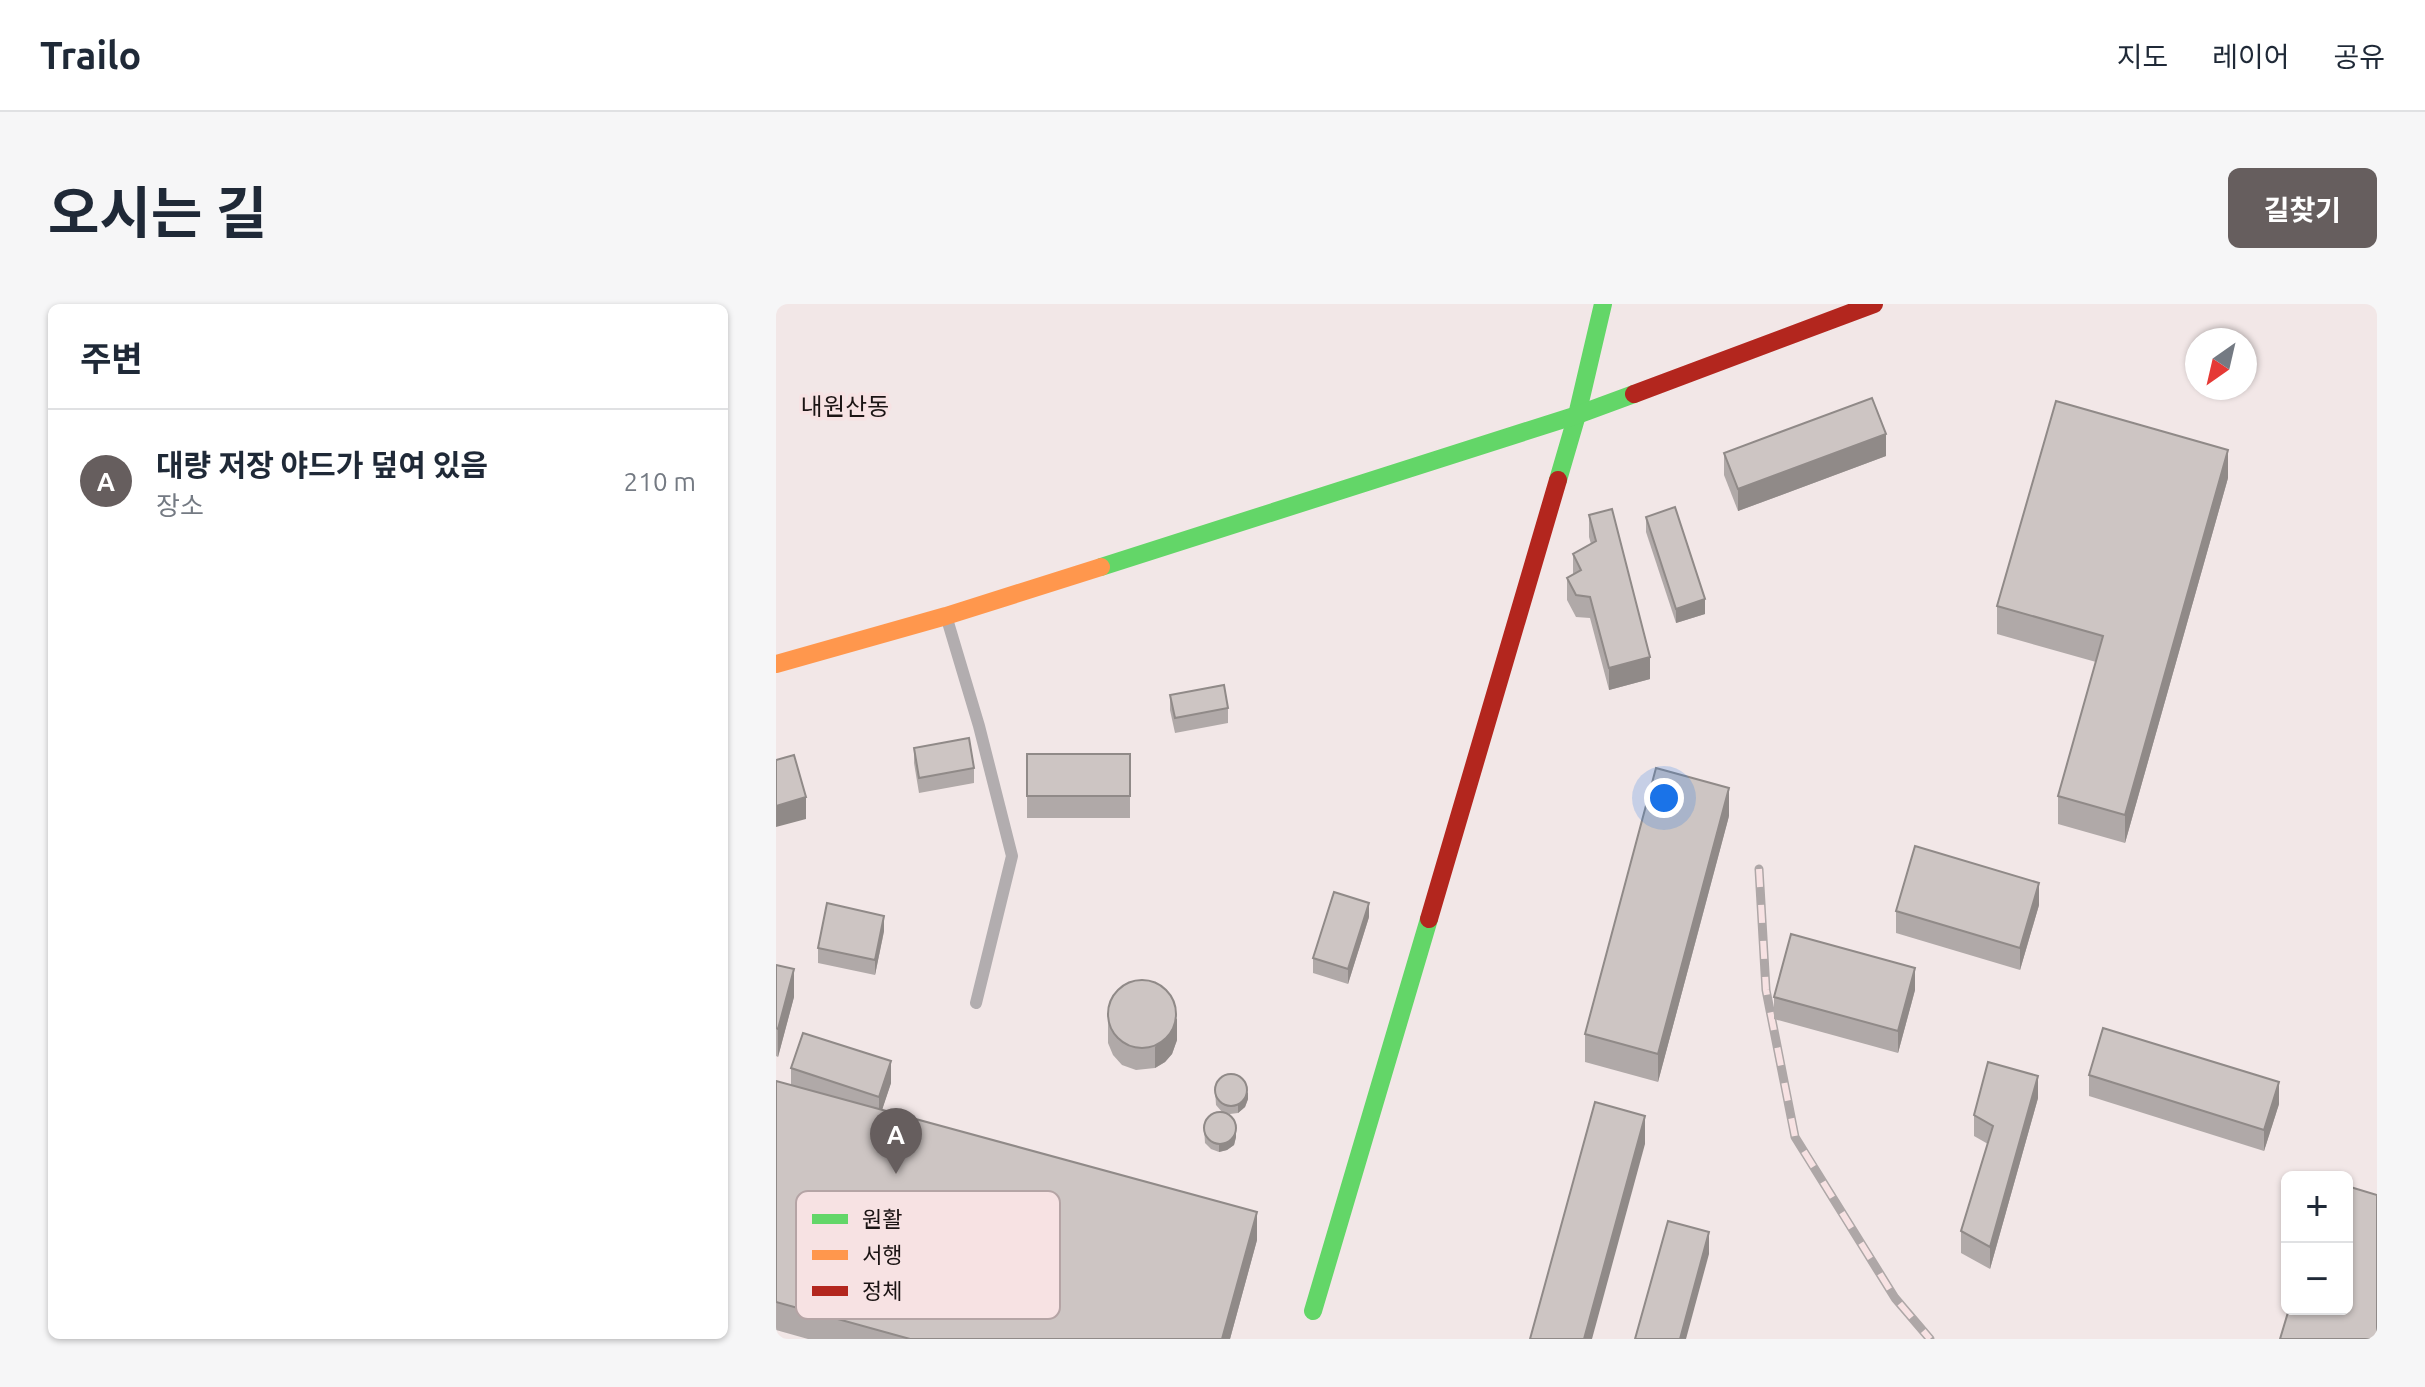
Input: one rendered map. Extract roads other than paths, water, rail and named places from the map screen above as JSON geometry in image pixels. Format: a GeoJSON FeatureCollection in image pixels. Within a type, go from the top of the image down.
{"type":"FeatureCollection","features":[{"type":"Feature","properties":{"kind":"street"},"geometry":{"type":"LineString","coordinates":[[1313,1311],[1577,415],[1603,304]]}},
{"type":"Feature","properties":{"kind":"street"},"geometry":{"type":"LineString","coordinates":[[776,664],[946,616],[1577,415],[1874,304]]}},
{"type":"Feature","properties":{"kind":"lane"},"geometry":{"type":"LineString","coordinates":[[946,616],[979,726],[1012,856],[976,1003]]}},
{"type":"Feature","properties":{"kind":"railway"},"geometry":{"type":"LineString","coordinates":[[1759,869],[1766,990],[1795,1137],[1895,1298],[1930,1339]]}},
{"type":"Feature","properties":{"kind":"place","name":"대량 저장 야드가 덮여 있음"},"geometry":{"type":"Point","coordinates":[896,1174]}},
{"type":"Feature","properties":{"kind":"district","name":"내원산동"},"geometry":{"type":"Point","coordinates":[845,407]}}]}
